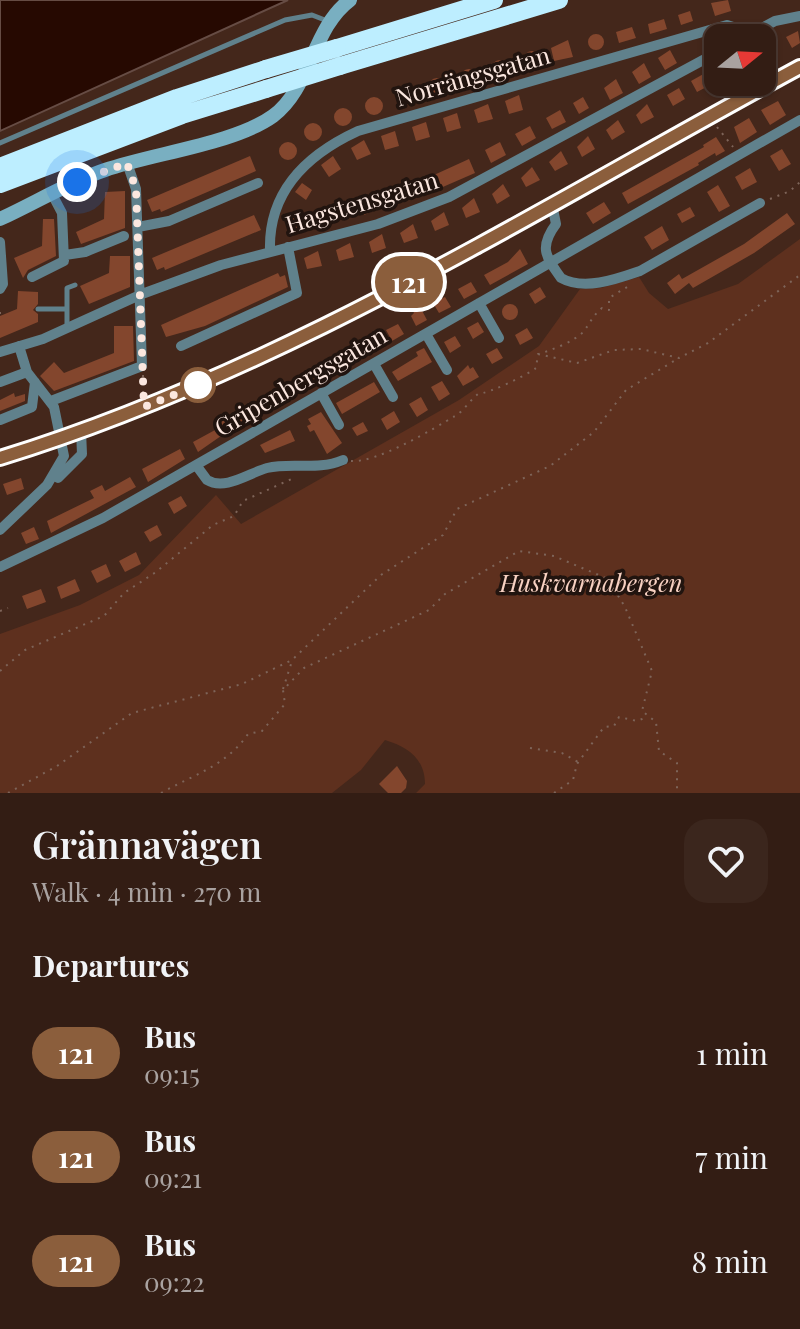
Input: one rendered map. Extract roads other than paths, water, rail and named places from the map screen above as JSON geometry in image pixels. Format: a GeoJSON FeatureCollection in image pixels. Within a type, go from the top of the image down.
{"type":"FeatureCollection","features":[{"type":"Feature","properties":{"kind":"highway"},"geometry":{"type":"LineString","coordinates":[[0,184],[153,126],[266,89],[454,0]]}},
{"type":"Feature","properties":{"kind":"highway"},"geometry":{"type":"LineString","coordinates":[[339,57],[494,0]]}},
{"type":"Feature","properties":{"kind":"highway"},"geometry":{"type":"LineString","coordinates":[[0,167],[177,98],[266,69],[339,57],[559,0]]}},
{"type":"Feature","properties":{"kind":"highway"},"geometry":{"type":"LineString","coordinates":[[539,6],[569,0]]}},
{"type":"Feature","properties":{"kind":"main road"},"geometry":{"type":"LineString","coordinates":[[0,219],[127,163],[245,130],[272,116],[290,98],[331,22],[350,0]]}},
{"type":"Feature","properties":{"kind":"main road"},"geometry":{"type":"LineString","coordinates":[[0,458],[61,439],[144,407],[349,315],[800,67]]}},
{"type":"Feature","properties":{"kind":"street"},"geometry":{"type":"LineString","coordinates":[[772,24],[786,17],[800,16]]}},
{"type":"Feature","properties":{"kind":"street","name":"Norrängsgatan"},"geometry":{"type":"LineString","coordinates":[[270,251],[270,237],[289,181],[317,153],[358,131],[704,32]]}},
{"type":"Feature","properties":{"kind":"street","name":"Hagstensgatan"},"geometry":{"type":"LineString","coordinates":[[0,352],[67,329],[142,294],[270,251],[378,224],[449,197],[704,60]]}},
{"type":"Feature","properties":{"kind":"street","name":"Gripenbergsgatan"},"geometry":{"type":"LineString","coordinates":[[0,567],[103,518],[800,120]]}},
{"type":"Feature","properties":{"kind":"street"},"geometry":{"type":"LineString","coordinates":[[51,401],[142,366],[142,294],[136,189],[127,163]]}},
{"type":"Feature","properties":{"kind":"street"},"geometry":{"type":"LineString","coordinates":[[138,227],[169,221],[258,183]]}},
{"type":"Feature","properties":{"kind":"street"},"geometry":{"type":"LineString","coordinates":[[32,277],[64,261],[62,213],[52,194]]}},
{"type":"Feature","properties":{"kind":"street"},"geometry":{"type":"LineString","coordinates":[[552,204],[556,224],[543,246],[550,263],[568,282],[621,278],[760,203]]}},
{"type":"Feature","properties":{"kind":"street"},"geometry":{"type":"LineString","coordinates":[[65,255],[85,252],[124,236]]}},
{"type":"Feature","properties":{"kind":"street"},"geometry":{"type":"LineString","coordinates":[[0,242],[0,289]]}},
{"type":"Feature","properties":{"kind":"street"},"geometry":{"type":"LineString","coordinates":[[181,346],[297,293],[288,247]]}},
{"type":"Feature","properties":{"kind":"street"},"geometry":{"type":"LineString","coordinates":[[479,303],[499,338]]}},
{"type":"Feature","properties":{"kind":"street"},"geometry":{"type":"LineString","coordinates":[[426,334],[447,370]]}},
{"type":"Feature","properties":{"kind":"street"},"geometry":{"type":"LineString","coordinates":[[0,420],[32,407],[37,387],[19,346]]}},
{"type":"Feature","properties":{"kind":"street"},"geometry":{"type":"LineString","coordinates":[[374,364],[393,397]]}},
{"type":"Feature","properties":{"kind":"street"},"geometry":{"type":"LineString","coordinates":[[0,382],[31,376]]}},
{"type":"Feature","properties":{"kind":"street"},"geometry":{"type":"LineString","coordinates":[[31,376],[51,401],[64,456],[47,485]]}},
{"type":"Feature","properties":{"kind":"street"},"geometry":{"type":"LineString","coordinates":[[321,393],[339,425]]}},
{"type":"Feature","properties":{"kind":"street"},"geometry":{"type":"LineString","coordinates":[[0,530],[82,454],[81,431]]}},
{"type":"Feature","properties":{"kind":"street","name":"Gripenbergsgatan"},"geometry":{"type":"LineString","coordinates":[[196,465],[207,480],[220,484],[266,468],[319,468],[343,460]]}},
{"type":"Feature","properties":{"kind":"lane"},"geometry":{"type":"LineString","coordinates":[[0,143],[285,20],[312,15],[331,22]]}},
{"type":"Feature","properties":{"kind":"lane"},"geometry":{"type":"LineString","coordinates":[[67,329],[67,288],[75,285]]}},
{"type":"Feature","properties":{"kind":"lane"},"geometry":{"type":"LineString","coordinates":[[38,309],[65,309]]}},
{"type":"Feature","properties":{"kind":"park label","name":"Huskvarnabergen"},"geometry":{"type":"Point","coordinates":[591,584]}}]}
